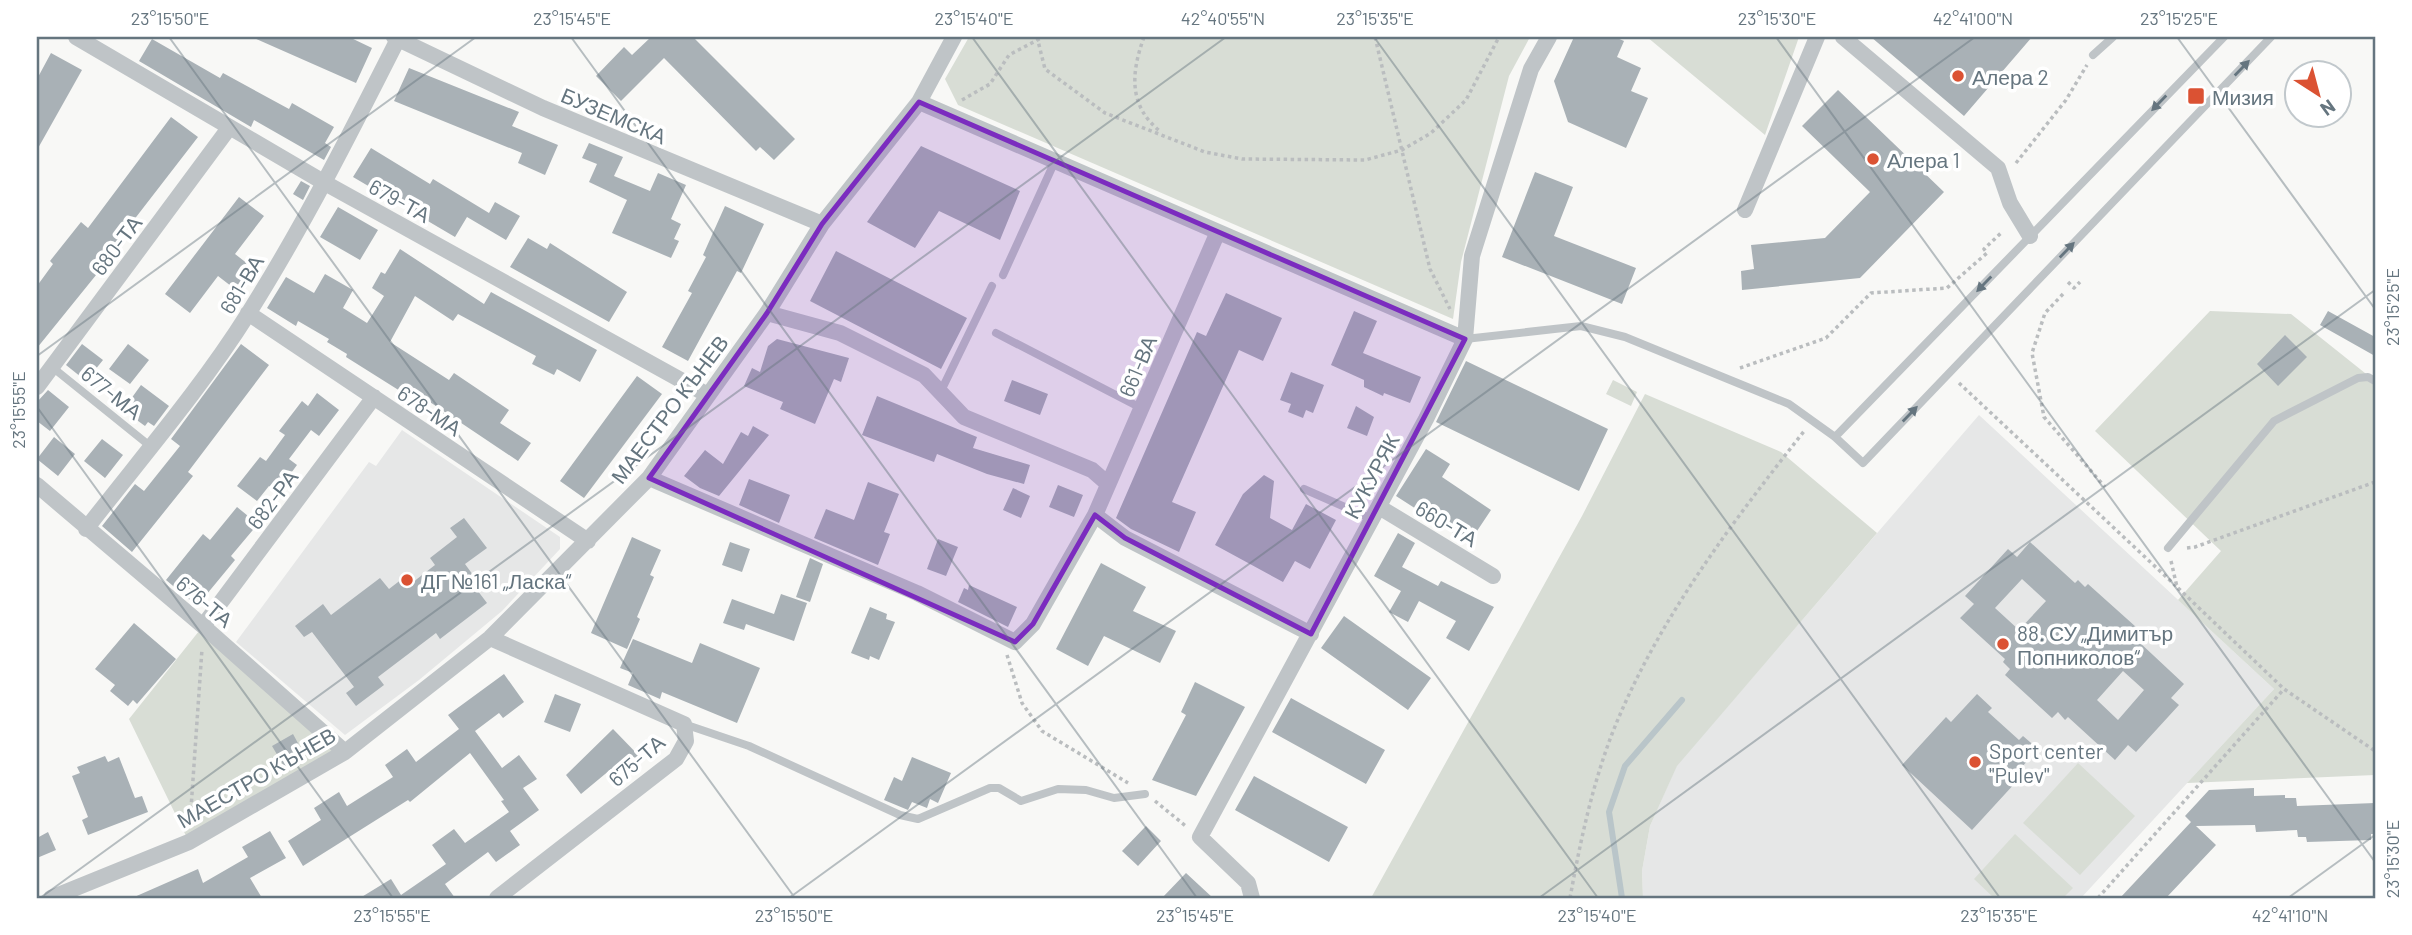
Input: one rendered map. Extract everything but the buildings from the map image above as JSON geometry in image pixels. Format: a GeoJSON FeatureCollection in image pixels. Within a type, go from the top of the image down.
{"type":"FeatureCollection","features":[{"type":"Feature","properties":{"kind":"street","name":"679-ТА"},"geometry":{"type":"LineString","coordinates":[[76,37],[325,183],[706,394]]}},
{"type":"Feature","properties":{"kind":"street","name":"КУКУРЯК"},"geometry":{"type":"LineString","coordinates":[[1200,836],[1311,634],[1465,339],[1472,256],[1531,69],[1549,37]]}},
{"type":"Feature","properties":{"kind":"street"},"geometry":{"type":"LineString","coordinates":[[1745,210],[1817,37]]}},
{"type":"Feature","properties":{"kind":"street"},"geometry":{"type":"LineString","coordinates":[[1843,37],[1998,168],[2010,203],[2030,236]]}},
{"type":"Feature","properties":{"kind":"street","name":"681-ВА"},"geometry":{"type":"LineString","coordinates":[[86,529],[198,387],[248,313],[325,183],[396,38]]}},
{"type":"Feature","properties":{"kind":"street","name":"БУЗЕМСКА"},"geometry":{"type":"LineString","coordinates":[[396,38],[543,108],[822,224]]}},
{"type":"Feature","properties":{"kind":"street","name":"МАЕСТРО КЪНЕВ"},"geometry":{"type":"LineString","coordinates":[[51,898],[189,842],[345,752],[490,638],[649,478],[706,394],[767,313],[822,224],[919,102],[948,39]]}},
{"type":"Feature","properties":{"kind":"street"},"geometry":{"type":"LineString","coordinates":[[919,102],[1217,234],[1465,339]]}},
{"type":"Feature","properties":{"kind":"street","name":"680-ТА"},"geometry":{"type":"LineString","coordinates":[[37,387],[229,128]]}},
{"type":"Feature","properties":{"kind":"street","name":"661-ВА"},"geometry":{"type":"LineString","coordinates":[[1001,637],[1016,642],[1034,624],[1096,514],[1217,234]]}},
{"type":"Feature","properties":{"kind":"street","name":"678-МА"},"geometry":{"type":"LineString","coordinates":[[248,313],[589,541]]}},
{"type":"Feature","properties":{"kind":"street"},"geometry":{"type":"LineString","coordinates":[[767,313],[840,333],[924,375],[964,416],[1092,470],[1108,484]]}},
{"type":"Feature","properties":{"kind":"street","name":"682-РА"},"geometry":{"type":"LineString","coordinates":[[203,626],[374,397]]}},
{"type":"Feature","properties":{"kind":"street"},"geometry":{"type":"LineString","coordinates":[[649,478],[917,593],[1001,637]]}},
{"type":"Feature","properties":{"kind":"street","name":"676-ТА"},"geometry":{"type":"LineString","coordinates":[[37,485],[203,626],[345,752]]}},
{"type":"Feature","properties":{"kind":"street","name":"660-ТА"},"geometry":{"type":"LineString","coordinates":[[1375,513],[1493,576]]}},
{"type":"Feature","properties":{"kind":"street"},"geometry":{"type":"LineString","coordinates":[[1096,514],[1125,538],[1311,634]]}},
{"type":"Feature","properties":{"kind":"street","name":"675-ТА"},"geometry":{"type":"LineString","coordinates":[[490,638],[684,724],[686,741],[676,759],[497,898]]}},
{"type":"Feature","properties":{"kind":"street"},"geometry":{"type":"LineString","coordinates":[[1200,836],[1248,883],[1252,898]]}},
{"type":"Feature","properties":{"kind":"lane"},"geometry":{"type":"LineString","coordinates":[[2093,55],[2113,37]]}},
{"type":"Feature","properties":{"kind":"lane"},"geometry":{"type":"LineString","coordinates":[[1835,437],[2224,37]]}},
{"type":"Feature","properties":{"kind":"lane"},"geometry":{"type":"LineString","coordinates":[[1465,339],[1581,326],[1625,337],[1789,404],[1835,437],[1863,463],[2271,37]]}},
{"type":"Feature","properties":{"kind":"lane"},"geometry":{"type":"LineString","coordinates":[[1003,275],[1055,161]]}},
{"type":"Feature","properties":{"kind":"lane"},"geometry":{"type":"LineString","coordinates":[[940,393],[992,286]]}},
{"type":"Feature","properties":{"kind":"lane"},"geometry":{"type":"LineString","coordinates":[[996,333],[1141,408]]}},
{"type":"Feature","properties":{"kind":"lane","name":"677-МА"},"geometry":{"type":"LineString","coordinates":[[52,366],[150,446]]}},
{"type":"Feature","properties":{"kind":"lane"},"geometry":{"type":"LineString","coordinates":[[2168,548],[2274,421],[2358,378],[2368,377],[2375,381]]}},
{"type":"Feature","properties":{"kind":"lane"},"geometry":{"type":"LineString","coordinates":[[1304,489],[1375,513]]}},
{"type":"Feature","properties":{"kind":"lane"},"geometry":{"type":"LineString","coordinates":[[684,724],[749,746],[900,815],[918,819],[990,788],[999,788],[1021,801],[1058,789],[1086,790],[1114,798],[1145,794]]}},
{"type":"Feature","properties":{"kind":"path"},"geometry":{"type":"LineString","coordinates":[[955,101],[967,100],[990,85],[1009,55],[1043,37]]}},
{"type":"Feature","properties":{"kind":"path"},"geometry":{"type":"LineString","coordinates":[[1144,37],[1135,62],[1135,94],[1150,123],[1168,137]]}},
{"type":"Feature","properties":{"kind":"path"},"geometry":{"type":"LineString","coordinates":[[1375,37],[1430,269],[1465,339]]}},
{"type":"Feature","properties":{"kind":"path"},"geometry":{"type":"LineString","coordinates":[[1037,38],[1045,69],[1105,113],[1205,152],[1242,159],[1365,160],[1402,150],[1431,133],[1466,100],[1499,37]]}},
{"type":"Feature","properties":{"kind":"path"},"geometry":{"type":"LineString","coordinates":[[2016,161],[2066,100],[2093,55]]}},
{"type":"Feature","properties":{"kind":"path"},"geometry":{"type":"LineString","coordinates":[[1720,375],[1826,338],[1871,293],[1947,288],[1987,253],[1984,249],[2001,233]]}},
{"type":"Feature","properties":{"kind":"path"},"geometry":{"type":"LineString","coordinates":[[2068,282],[2074,288],[2080,282]]}},
{"type":"Feature","properties":{"kind":"path"},"geometry":{"type":"LineString","coordinates":[[2063,294],[2043,312],[2032,353],[2044,417],[2105,487]]}},
{"type":"Feature","properties":{"kind":"path"},"geometry":{"type":"LineString","coordinates":[[1949,374],[2284,690],[2375,751]]}},
{"type":"Feature","properties":{"kind":"path"},"geometry":{"type":"LineString","coordinates":[[1570,898],[1581,841],[1612,734],[1647,659],[1728,528],[1812,420]]}},
{"type":"Feature","properties":{"kind":"path"},"geometry":{"type":"LineString","coordinates":[[2177,587],[2168,548],[2195,547],[2375,482]]}},
{"type":"Feature","properties":{"kind":"path"},"geometry":{"type":"LineString","coordinates":[[189,842],[203,626]]}},
{"type":"Feature","properties":{"kind":"path"},"geometry":{"type":"LineString","coordinates":[[1001,637],[1022,703],[1042,731],[1145,794],[1200,836]]}},
{"type":"Feature","properties":{"kind":"path"},"geometry":{"type":"LineString","coordinates":[[2098,898],[2284,690]]}},
{"type":"Feature","properties":{"kind":"highlighted area"},"geometry":{"type":"Polygon","coordinates":[[[919,102],[1465,339],[1311,634],[1125,538],[1095,515],[1033,624],[1015,642],[649,478],[767,313],[822,224],[919,102]]]}},
{"type":"Feature","properties":{"kind":"shaded area"},"geometry":{"type":"Polygon","coordinates":[[[969,37],[1530,37],[1509,76],[1461,262],[1453,319],[958,105],[945,79],[969,37]]]}},
{"type":"Feature","properties":{"kind":"shaded area"},"geometry":{"type":"Polygon","coordinates":[[[1647,37],[1799,37],[1765,135],[1647,37]]]}},
{"type":"Feature","properties":{"kind":"shaded area"},"geometry":{"type":"Polygon","coordinates":[[[2210,311],[2291,314],[2375,381],[2375,775],[2187,783],[2274,689],[2178,600],[2221,551],[2095,431],[2210,311]]]}},
{"type":"Feature","properties":{"kind":"shaded area"},"geometry":{"type":"Polygon","coordinates":[[[1613,380],[1637,392],[1631,406],[1606,394],[1613,380]]]}},
{"type":"Feature","properties":{"kind":"shaded area"},"geometry":{"type":"Polygon","coordinates":[[[1645,394],[1781,452],[1877,533],[1677,766],[1650,826],[1642,871],[1643,898],[1371,898],[1582,516],[1645,394]]]}},
{"type":"Feature","properties":{"kind":"shaded area","name":"88. СУ „Димитър Попниколов“"},"geometry":{"type":"Polygon","coordinates":[[[1979,415],[2274,689],[2081,898],[1643,898],[1642,871],[1650,826],[1677,765],[1979,415]]]}},
{"type":"Feature","properties":{"kind":"shaded area","name":"ДГ №161 „Ласка“"},"geometry":{"type":"Polygon","coordinates":[[[402,430],[560,537],[560,549],[502,611],[419,680],[345,735],[236,642],[369,462],[376,466],[402,430]]]}},
{"type":"Feature","properties":{"kind":"shaded area"},"geometry":{"type":"Polygon","coordinates":[[[203,626],[345,752],[189,842],[129,719],[203,626]]]}},
{"type":"Feature","properties":{"kind":"shaded area"},"geometry":{"type":"Polygon","coordinates":[[[2078,763],[2135,816],[2080,875],[2023,823],[2078,763]]]}},
{"type":"Feature","properties":{"kind":"shaded area"},"geometry":{"type":"Polygon","coordinates":[[[2015,834],[2073,888],[2063,898],[1994,898],[1974,879],[2015,834]]]}},
{"type":"Feature","properties":{"kind":"waterway"},"geometry":{"type":"LineString","coordinates":[[1622,898],[1609,812],[1625,766],[1682,700]]}},
{"type":"Feature","properties":{"kind":"place","name":"Алера 2"},"geometry":{"type":"Point","coordinates":[1958,76]}},
{"type":"Feature","properties":{"kind":"place","name":"Мизия"},"geometry":{"type":"Point","coordinates":[2196,96]}},
{"type":"Feature","properties":{"kind":"place","name":"Алера 1"},"geometry":{"type":"Point","coordinates":[1873,159]}},
{"type":"Feature","properties":{"kind":"place","name":"ДГ №161 „Ласка“"},"geometry":{"type":"Point","coordinates":[407,580]}},
{"type":"Feature","properties":{"kind":"place","name":"88. СУ „Димитър Попниколов“"},"geometry":{"type":"Point","coordinates":[2003,644]}},
{"type":"Feature","properties":{"kind":"place","name":"Sport center \"Pulev\""},"geometry":{"type":"Point","coordinates":[1975,762]}}]}
